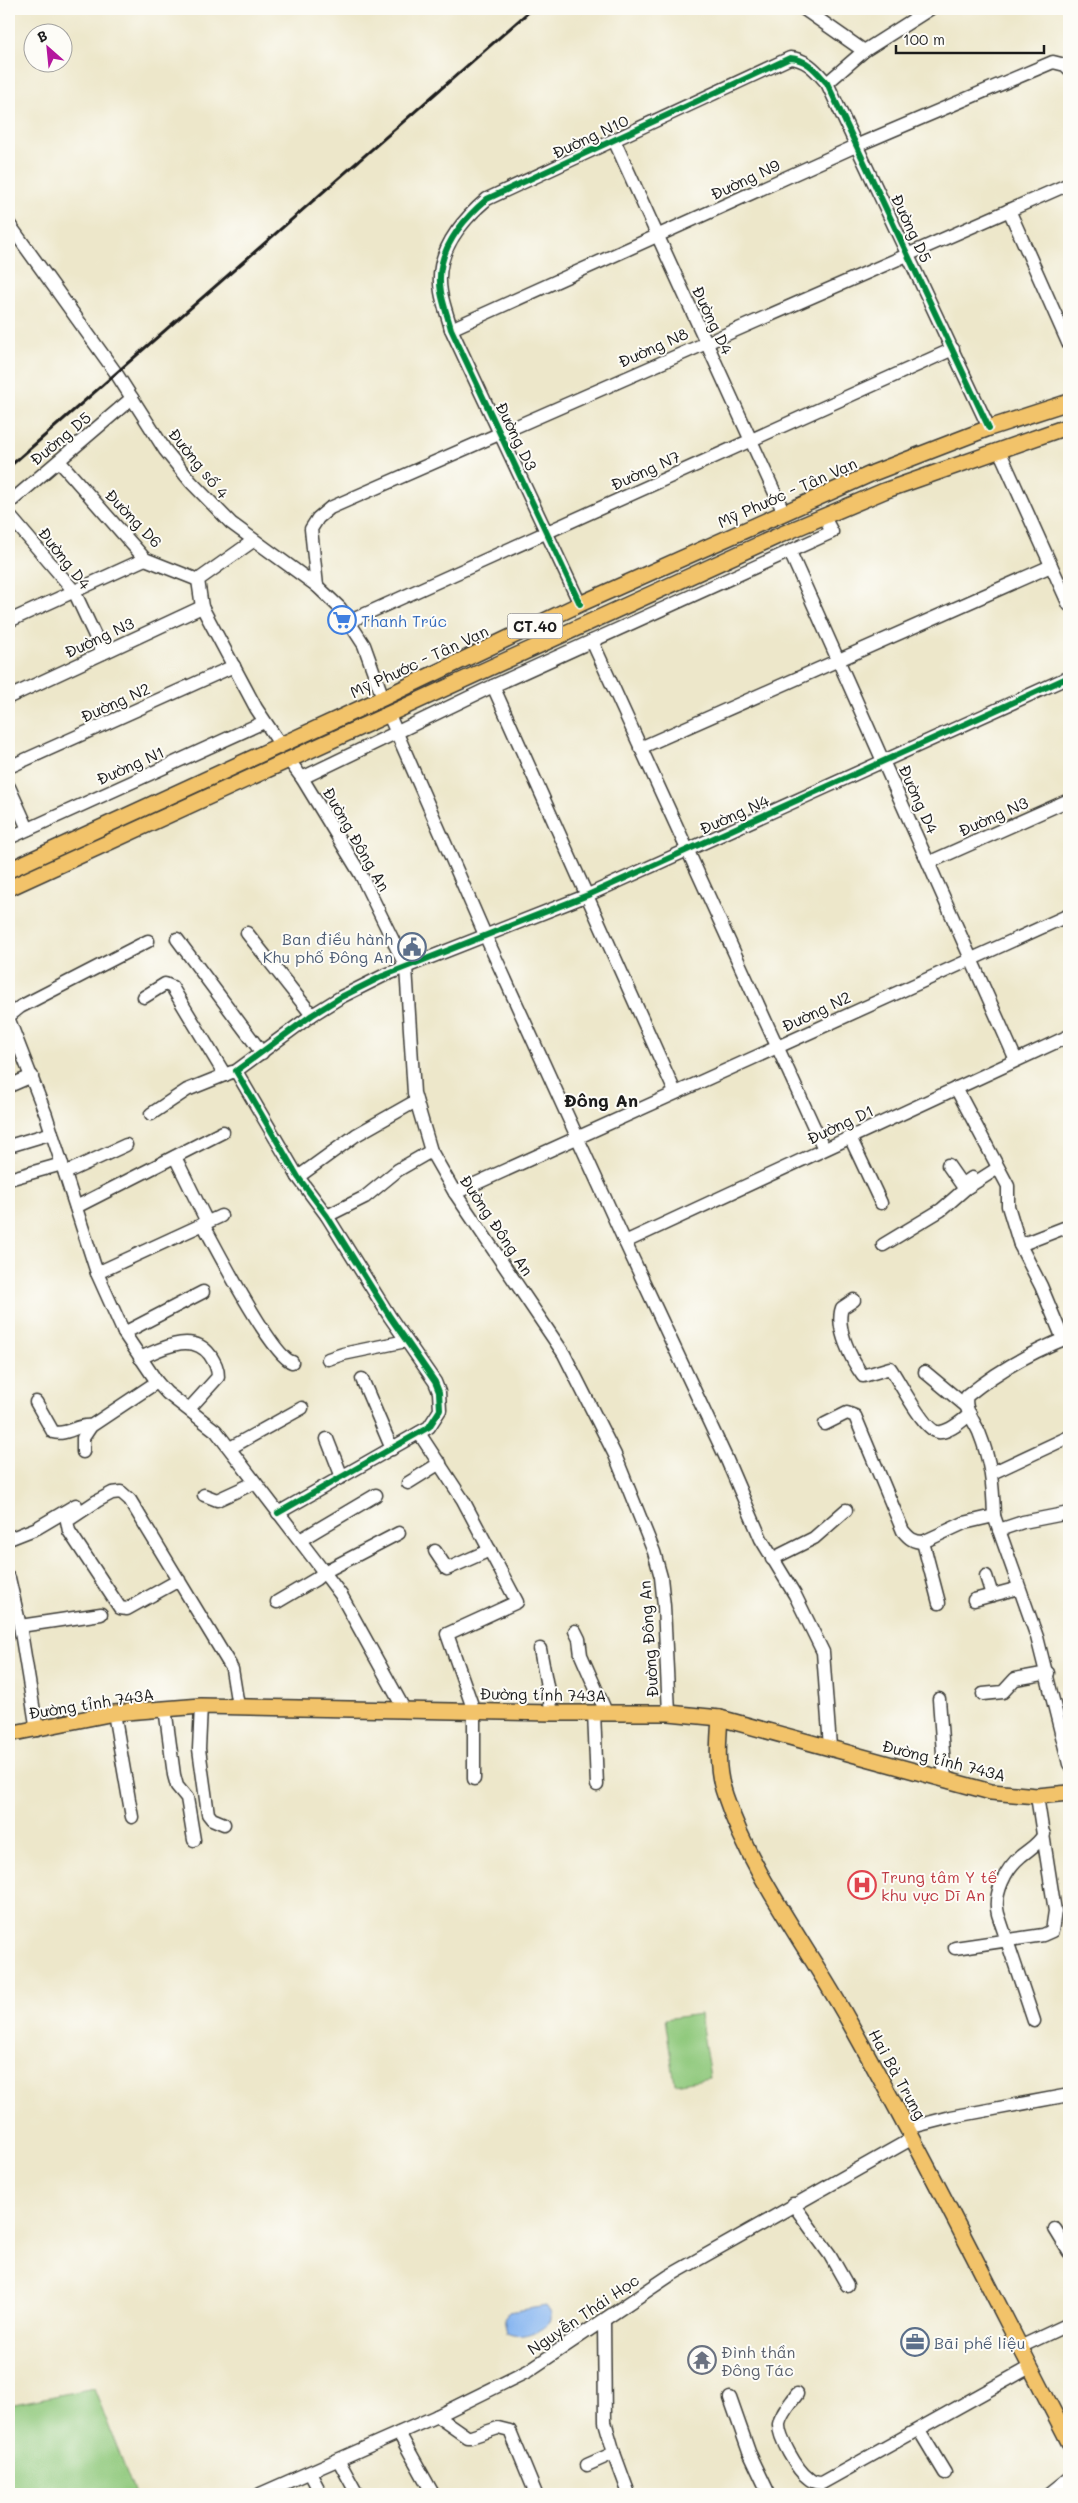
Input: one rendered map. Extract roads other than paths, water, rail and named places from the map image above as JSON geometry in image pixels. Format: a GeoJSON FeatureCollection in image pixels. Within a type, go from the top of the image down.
{"type":"FeatureCollection","features":[{"type":"Feature","properties":{"kind":"main road","name":"Mỹ Phước - Tân Vạn"},"geometry":{"type":"LineString","coordinates":[[9,870],[383,698],[580,604],[873,473],[989,428],[1069,402]]}},
{"type":"Feature","properties":{"kind":"main road","name":"CT.40"},"geometry":{"type":"LineString","coordinates":[[9,888],[288,759],[824,517],[884,491],[1069,426]]}},
{"type":"Feature","properties":{"kind":"main road"},"geometry":{"type":"LineString","coordinates":[[383,698],[389,715]]}},
{"type":"Feature","properties":{"kind":"main road","name":"Đường tỉnh 743A"},"geometry":{"type":"LineString","coordinates":[[9,1734],[37,1730],[114,1713],[200,1706],[552,1713],[669,1713],[720,1718],[991,1792],[1037,1796],[1069,1794]]}},
{"type":"Feature","properties":{"kind":"main road","name":"Hai Bà Trưng"},"geometry":{"type":"LineString","coordinates":[[720,1718],[719,1765],[724,1793],[734,1820],[758,1869],[841,2006],[911,2133],[1069,2442]]}},
{"type":"Feature","properties":{"kind":"street"},"geometry":{"type":"LineString","coordinates":[[804,9],[864,51]]}},
{"type":"Feature","properties":{"kind":"street"},"geometry":{"type":"LineString","coordinates":[[827,83],[864,51],[930,9]]}},
{"type":"Feature","properties":{"kind":"street","name":"Đường D5"},"geometry":{"type":"LineString","coordinates":[[790,58],[800,59],[811,66],[827,83],[858,145],[989,428]]}},
{"type":"Feature","properties":{"kind":"street","name":"Đường N10"},"geometry":{"type":"LineString","coordinates":[[439,277],[443,258],[451,239],[466,217],[487,199],[790,58]]}},
{"type":"Feature","properties":{"kind":"street","name":"Đường N9"},"geometry":{"type":"LineString","coordinates":[[452,329],[858,145],[1053,62],[1065,65],[1069,69]]}},
{"type":"Feature","properties":{"kind":"street","name":"Đường D4"},"geometry":{"type":"LineString","coordinates":[[614,140],[784,513]]}},
{"type":"Feature","properties":{"kind":"street","name":"Đường N8"},"geometry":{"type":"LineString","coordinates":[[318,586],[311,543],[311,529],[318,518],[330,508],[1069,184]]}},
{"type":"Feature","properties":{"kind":"street"},"geometry":{"type":"LineString","coordinates":[[1009,210],[1069,345]]}},
{"type":"Feature","properties":{"kind":"street","name":"Đường số 4"},"geometry":{"type":"LineString","coordinates":[[9,224],[132,398],[165,450],[191,482],[210,504],[254,541],[318,586],[350,621],[370,658],[383,698]]}},
{"type":"Feature","properties":{"kind":"street","name":"Đường D3"},"geometry":{"type":"LineString","coordinates":[[439,277],[441,292],[452,329],[580,604]]}},
{"type":"Feature","properties":{"kind":"street","name":"Đường N7"},"geometry":{"type":"LineString","coordinates":[[350,621],[953,349]]}},
{"type":"Feature","properties":{"kind":"street","name":"Đường D5"},"geometry":{"type":"LineString","coordinates":[[9,503],[132,398]]}},
{"type":"Feature","properties":{"kind":"street"},"geometry":{"type":"LineString","coordinates":[[999,450],[1069,605]]}},
{"type":"Feature","properties":{"kind":"street","name":"Đường D6"},"geometry":{"type":"LineString","coordinates":[[59,461],[145,559],[198,580]]}},
{"type":"Feature","properties":{"kind":"street","name":"Đường D4"},"geometry":{"type":"LineString","coordinates":[[9,515],[74,590],[103,652]]}},
{"type":"Feature","properties":{"kind":"street"},"geometry":{"type":"LineString","coordinates":[[302,778],[493,686],[832,532],[824,517]]}},
{"type":"Feature","properties":{"kind":"street"},"geometry":{"type":"LineString","coordinates":[[254,541],[198,580],[202,607],[264,722],[280,744]]}},
{"type":"Feature","properties":{"kind":"street","name":"Đường D4"},"geometry":{"type":"LineString","coordinates":[[790,552],[930,862],[1016,1060]]}},
{"type":"Feature","properties":{"kind":"street"},"geometry":{"type":"LineString","coordinates":[[9,621],[145,559]]}},
{"type":"Feature","properties":{"kind":"street"},"geometry":{"type":"LineString","coordinates":[[640,748],[1051,566]]}},
{"type":"Feature","properties":{"kind":"street","name":"Đường N3"},"geometry":{"type":"LineString","coordinates":[[9,697],[202,607]]}},
{"type":"Feature","properties":{"kind":"street"},"geometry":{"type":"LineString","coordinates":[[592,641],[824,1149]]}},
{"type":"Feature","properties":{"kind":"street","name":"Đường N2"},"geometry":{"type":"LineString","coordinates":[[9,767],[234,666]]}},
{"type":"Feature","properties":{"kind":"street","name":"Đường N4"},"geometry":{"type":"LineString","coordinates":[[151,1114],[187,1090],[230,1073],[262,1053],[312,1015],[341,997],[406,967],[588,895],[1069,677]]}},
{"type":"Feature","properties":{"kind":"street"},"geometry":{"type":"LineString","coordinates":[[493,686],[675,1092]]}},
{"type":"Feature","properties":{"kind":"street"},"geometry":{"type":"LineString","coordinates":[[389,715],[486,936],[625,1242],[727,1460],[761,1539],[795,1595],[823,1652],[830,1747]]}},
{"type":"Feature","properties":{"kind":"street","name":"Đường N1"},"geometry":{"type":"LineString","coordinates":[[9,838],[264,722]]}},
{"type":"Feature","properties":{"kind":"street","name":"Đường Đông An"},"geometry":{"type":"LineString","coordinates":[[288,759],[302,778],[361,874],[406,967],[416,1101],[431,1151],[455,1193],[564,1354],[615,1456],[654,1552],[661,1577],[669,1713]]}},
{"type":"Feature","properties":{"kind":"street"},"geometry":{"type":"LineString","coordinates":[[9,787],[28,829]]}},
{"type":"Feature","properties":{"kind":"street","name":"Đường N3"},"geometry":{"type":"LineString","coordinates":[[930,862],[1069,800]]}},
{"type":"Feature","properties":{"kind":"street","name":"Đường N2"},"geometry":{"type":"LineString","coordinates":[[455,1193],[1069,915]]}},
{"type":"Feature","properties":{"kind":"street"},"geometry":{"type":"LineString","coordinates":[[247,934],[312,1015]]}},
{"type":"Feature","properties":{"kind":"street"},"geometry":{"type":"LineString","coordinates":[[177,939],[262,1053]]}},
{"type":"Feature","properties":{"kind":"street"},"geometry":{"type":"LineString","coordinates":[[9,1016],[20,1007],[148,942]]}},
{"type":"Feature","properties":{"kind":"street"},"geometry":{"type":"LineString","coordinates":[[144,997],[165,984],[172,987],[298,1178],[327,1216],[406,1341],[426,1367],[439,1392],[440,1410],[436,1417],[419,1433],[278,1513]]}},
{"type":"Feature","properties":{"kind":"street"},"geometry":{"type":"LineString","coordinates":[[9,1020],[32,1076],[52,1133],[97,1273],[124,1333],[157,1382],[167,1393],[216,1431],[324,1572],[341,1595],[404,1709]]}},
{"type":"Feature","properties":{"kind":"street","name":"Đường D1"},"geometry":{"type":"LineString","coordinates":[[625,1242],[1069,1036]]}},
{"type":"Feature","properties":{"kind":"street"},"geometry":{"type":"LineString","coordinates":[[9,1086],[32,1076]]}},
{"type":"Feature","properties":{"kind":"street"},"geometry":{"type":"LineString","coordinates":[[956,1088],[1008,1186],[1008,1206],[1020,1245],[1066,1338],[980,1386],[968,1396],[968,1410],[992,1473],[994,1516],[1048,1673],[1069,1764]]}},
{"type":"Feature","properties":{"kind":"street"},"geometry":{"type":"LineString","coordinates":[[298,1178],[356,1135],[416,1101]]}},
{"type":"Feature","properties":{"kind":"street"},"geometry":{"type":"LineString","coordinates":[[76,1207],[224,1132]]}},
{"type":"Feature","properties":{"kind":"street"},"geometry":{"type":"LineString","coordinates":[[9,1146],[52,1133]]}},
{"type":"Feature","properties":{"kind":"street"},"geometry":{"type":"LineString","coordinates":[[850,1137],[881,1203]]}},
{"type":"Feature","properties":{"kind":"street"},"geometry":{"type":"LineString","coordinates":[[9,1179],[64,1169],[126,1145]]}},
{"type":"Feature","properties":{"kind":"street"},"geometry":{"type":"LineString","coordinates":[[327,1216],[365,1197],[398,1170],[431,1151]]}},
{"type":"Feature","properties":{"kind":"street"},"geometry":{"type":"LineString","coordinates":[[175,1157],[205,1223],[260,1324],[283,1357],[292,1362]]}},
{"type":"Feature","properties":{"kind":"street"},"geometry":{"type":"LineString","coordinates":[[948,1165],[962,1185],[997,1166]]}},
{"type":"Feature","properties":{"kind":"street"},"geometry":{"type":"LineString","coordinates":[[883,1245],[941,1210],[965,1189],[997,1166]]}},
{"type":"Feature","properties":{"kind":"street"},"geometry":{"type":"LineString","coordinates":[[97,1273],[221,1216]]}},
{"type":"Feature","properties":{"kind":"street"},"geometry":{"type":"LineString","coordinates":[[1020,1245],[1069,1226]]}},
{"type":"Feature","properties":{"kind":"street"},"geometry":{"type":"LineString","coordinates":[[124,1333],[203,1292]]}},
{"type":"Feature","properties":{"kind":"street"},"geometry":{"type":"LineString","coordinates":[[854,1300],[842,1308],[840,1316],[849,1353],[863,1376],[890,1368],[924,1424],[932,1432],[940,1433],[956,1426],[968,1410]]}},
{"type":"Feature","properties":{"kind":"street"},"geometry":{"type":"LineString","coordinates":[[328,1360],[343,1354],[406,1341]]}},
{"type":"Feature","properties":{"kind":"street"},"geometry":{"type":"LineString","coordinates":[[140,1358],[175,1343],[198,1345],[207,1352],[218,1367],[218,1377],[189,1409]]}},
{"type":"Feature","properties":{"kind":"street"},"geometry":{"type":"LineString","coordinates":[[925,1372],[968,1410]]}},
{"type":"Feature","properties":{"kind":"street"},"geometry":{"type":"LineString","coordinates":[[362,1379],[392,1449]]}},
{"type":"Feature","properties":{"kind":"street"},"geometry":{"type":"LineString","coordinates":[[83,1452],[82,1438],[91,1426],[157,1382]]}},
{"type":"Feature","properties":{"kind":"street"},"geometry":{"type":"LineString","coordinates":[[36,1402],[53,1432],[59,1434],[79,1426],[91,1426]]}},
{"type":"Feature","properties":{"kind":"street"},"geometry":{"type":"LineString","coordinates":[[230,1448],[302,1408]]}},
{"type":"Feature","properties":{"kind":"street"},"geometry":{"type":"LineString","coordinates":[[826,1424],[847,1413],[855,1416],[903,1531],[909,1538],[917,1542],[923,1542],[964,1523],[994,1516]]}},
{"type":"Feature","properties":{"kind":"street"},"geometry":{"type":"LineString","coordinates":[[419,1433],[463,1500],[517,1602],[447,1634],[474,1710],[474,1779]]}},
{"type":"Feature","properties":{"kind":"street"},"geometry":{"type":"LineString","coordinates":[[992,1473],[1069,1437]]}},
{"type":"Feature","properties":{"kind":"street"},"geometry":{"type":"LineString","coordinates":[[327,1439],[342,1477]]}},
{"type":"Feature","properties":{"kind":"street"},"geometry":{"type":"LineString","coordinates":[[408,1483],[440,1463]]}},
{"type":"Feature","properties":{"kind":"street"},"geometry":{"type":"LineString","coordinates":[[204,1495],[217,1500],[254,1483]]}},
{"type":"Feature","properties":{"kind":"street"},"geometry":{"type":"LineString","coordinates":[[179,1580],[127,1609],[120,1608],[69,1531],[68,1521],[112,1493],[121,1492],[130,1500],[179,1580],[231,1667],[238,1706]]}},
{"type":"Feature","properties":{"kind":"street"},"geometry":{"type":"LineString","coordinates":[[300,1540],[376,1495]]}},
{"type":"Feature","properties":{"kind":"street"},"geometry":{"type":"LineString","coordinates":[[9,1540],[37,1528],[76,1505]]}},
{"type":"Feature","properties":{"kind":"street"},"geometry":{"type":"LineString","coordinates":[[772,1558],[814,1538],[846,1510]]}},
{"type":"Feature","properties":{"kind":"street"},"geometry":{"type":"LineString","coordinates":[[999,1530],[1023,1522],[1069,1513]]}},
{"type":"Feature","properties":{"kind":"street"},"geometry":{"type":"LineString","coordinates":[[277,1602],[316,1580],[324,1572],[399,1533]]}},
{"type":"Feature","properties":{"kind":"street"},"geometry":{"type":"LineString","coordinates":[[923,1542],[939,1603]]}},
{"type":"Feature","properties":{"kind":"street"},"geometry":{"type":"LineString","coordinates":[[435,1552],[447,1569],[490,1550]]}},
{"type":"Feature","properties":{"kind":"street"},"geometry":{"type":"LineString","coordinates":[[986,1576],[992,1595]]}},
{"type":"Feature","properties":{"kind":"street"},"geometry":{"type":"LineString","coordinates":[[9,1578],[20,1626],[37,1730]]}},
{"type":"Feature","properties":{"kind":"street"},"geometry":{"type":"LineString","coordinates":[[974,1600],[1019,1588]]}},
{"type":"Feature","properties":{"kind":"street"},"geometry":{"type":"LineString","coordinates":[[20,1626],[101,1614]]}},
{"type":"Feature","properties":{"kind":"street"},"geometry":{"type":"LineString","coordinates":[[575,1631],[600,1712],[597,1785]]}},
{"type":"Feature","properties":{"kind":"street"},"geometry":{"type":"LineString","coordinates":[[540,1649],[552,1713]]}},
{"type":"Feature","properties":{"kind":"street"},"geometry":{"type":"LineString","coordinates":[[983,1694],[1003,1692],[1020,1677],[1048,1673]]}},
{"type":"Feature","properties":{"kind":"street"},"geometry":{"type":"LineString","coordinates":[[939,1700],[945,1780]]}},
{"type":"Feature","properties":{"kind":"street"},"geometry":{"type":"LineString","coordinates":[[200,1706],[199,1748],[208,1814],[212,1819],[224,1824]]}},
{"type":"Feature","properties":{"kind":"street"},"geometry":{"type":"LineString","coordinates":[[165,1708],[174,1775],[177,1786],[187,1798],[194,1840]]}},
{"type":"Feature","properties":{"kind":"street"},"geometry":{"type":"LineString","coordinates":[[114,1713],[132,1817]]}},
{"type":"Feature","properties":{"kind":"street"},"geometry":{"type":"LineString","coordinates":[[955,1948],[1043,1935],[1052,1931],[1055,1911],[1037,1796]]}},
{"type":"Feature","properties":{"kind":"street"},"geometry":{"type":"LineString","coordinates":[[1034,2021],[996,1907],[999,1890],[1019,1858],[1036,1844],[1044,1834]]}},
{"type":"Feature","properties":{"kind":"street","name":"Nguyễn Thái Học"},"geometry":{"type":"LineString","coordinates":[[260,2494],[338,2462],[528,2371],[669,2276],[911,2133],[951,2117],[1069,2095]]}},
{"type":"Feature","properties":{"kind":"street"},"geometry":{"type":"LineString","coordinates":[[793,2204],[830,2255],[847,2285]]}},
{"type":"Feature","properties":{"kind":"street"},"geometry":{"type":"LineString","coordinates":[[1055,2229],[1069,2252]]}},
{"type":"Feature","properties":{"kind":"street"},"geometry":{"type":"LineString","coordinates":[[604,2320],[606,2422],[614,2453],[629,2494]]}},
{"type":"Feature","properties":{"kind":"street"},"geometry":{"type":"LineString","coordinates":[[1020,2347],[1069,2324]]}},
{"type":"Feature","properties":{"kind":"street"},"geometry":{"type":"LineString","coordinates":[[797,2394],[781,2417],[779,2429],[786,2448],[806,2477],[812,2481],[822,2483],[1030,2367]]}},
{"type":"Feature","properties":{"kind":"street"},"geometry":{"type":"LineString","coordinates":[[730,2398],[749,2452],[769,2494]]}},
{"type":"Feature","properties":{"kind":"street"},"geometry":{"type":"LineString","coordinates":[[437,2416],[467,2437],[498,2428],[510,2431],[536,2494]]}},
{"type":"Feature","properties":{"kind":"street"},"geometry":{"type":"LineString","coordinates":[[919,2430],[945,2473]]}},
{"type":"Feature","properties":{"kind":"street"},"geometry":{"type":"LineString","coordinates":[[399,2433],[433,2494]]}},
{"type":"Feature","properties":{"kind":"street"},"geometry":{"type":"LineString","coordinates":[[587,2465],[614,2453]]}},
{"type":"Feature","properties":{"kind":"street"},"geometry":{"type":"LineString","coordinates":[[338,2462],[357,2494]]}},
{"type":"Feature","properties":{"kind":"street"},"geometry":{"type":"LineString","coordinates":[[310,2473],[321,2494]]}},
{"type":"Feature","properties":{"kind":"street"},"geometry":{"type":"LineString","coordinates":[[1049,2494],[1069,2478]]}},
{"type":"Feature","properties":{"kind":"water"},"geometry":{"type":"Polygon","coordinates":[[[546,2306],[551,2313],[551,2320],[543,2328],[531,2334],[518,2336],[507,2333],[504,2319],[509,2312],[546,2306]]]}},
{"type":"Feature","properties":{"kind":"railway"},"geometry":{"type":"LineString","coordinates":[[9,467],[532,9]]}},
{"type":"Feature","properties":{"kind":"place","name":"Thanh Trúc"},"geometry":{"type":"Point","coordinates":[342,620]}},
{"type":"Feature","properties":{"kind":"place","name":"Ban điều hành Khu phố Đông An"},"geometry":{"type":"Point","coordinates":[412,947]}},
{"type":"Feature","properties":{"kind":"place","name":"Trung tâm Y tế khu vực Dĩ An"},"geometry":{"type":"Point","coordinates":[862,1885]}},
{"type":"Feature","properties":{"kind":"place","name":"Bãi phế liệu"},"geometry":{"type":"Point","coordinates":[915,2342]}},
{"type":"Feature","properties":{"kind":"place","name":"Đình thần Đông Tác"},"geometry":{"type":"Point","coordinates":[702,2360]}},
{"type":"Feature","properties":{"kind":"district","name":"Đông An"},"geometry":{"type":"Point","coordinates":[601,1100]}}]}
